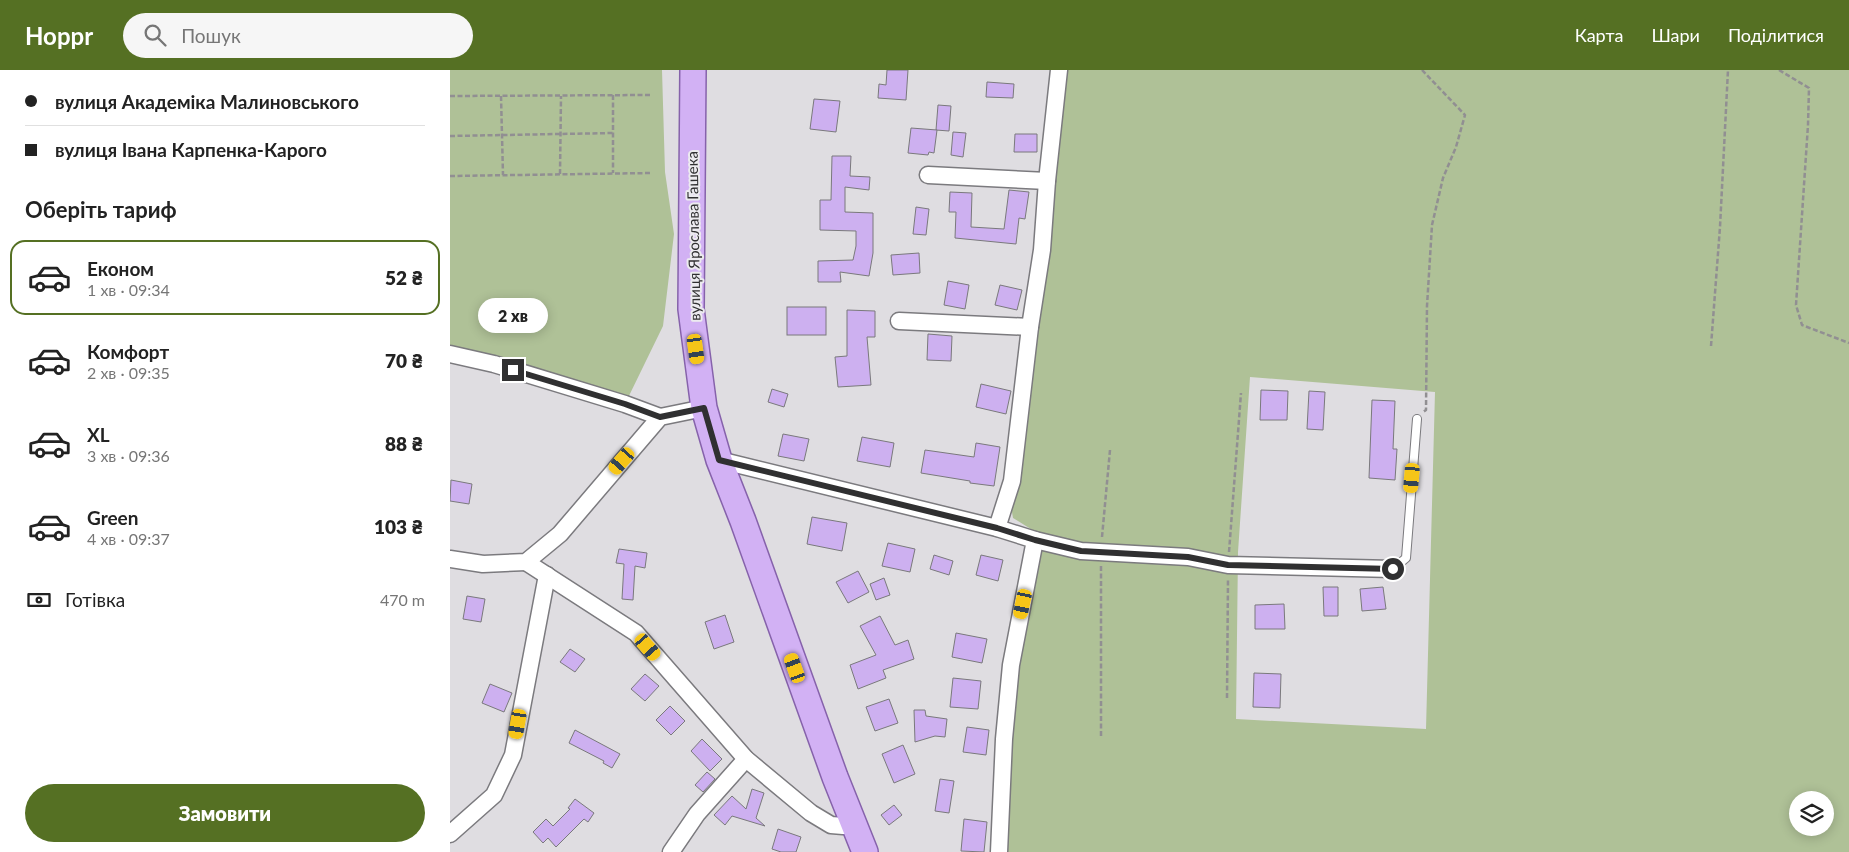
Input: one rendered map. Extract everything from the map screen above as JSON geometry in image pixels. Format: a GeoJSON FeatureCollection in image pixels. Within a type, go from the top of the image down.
{"type":"FeatureCollection","features":[{"type":"Feature","properties":{"kind":"main road","name":"вулиця Ярослава Гашека"},"geometry":{"type":"LineString","coordinates":[[693,70],[691,309],[704,408],[719,460],[743,521],[834,777],[865,852]]}},
{"type":"Feature","properties":{"kind":"street"},"geometry":{"type":"LineString","coordinates":[[997,528],[1012,481],[1030,327],[1042,250],[1047,181],[1059,70]]}},
{"type":"Feature","properties":{"kind":"street"},"geometry":{"type":"LineString","coordinates":[[928,175],[1047,181]]}},
{"type":"Feature","properties":{"kind":"street"},"geometry":{"type":"LineString","coordinates":[[899,321],[1030,327]]}},
{"type":"Feature","properties":{"kind":"street"},"geometry":{"type":"LineString","coordinates":[[450,354],[494,364],[625,404],[660,417],[704,408]]}},
{"type":"Feature","properties":{"kind":"street"},"geometry":{"type":"LineString","coordinates":[[526,562],[560,534],[660,417]]}},
{"type":"Feature","properties":{"kind":"street"},"geometry":{"type":"LineString","coordinates":[[719,460],[997,528],[1035,540],[1081,551],[1188,557],[1228,565],[1393,569]]}},
{"type":"Feature","properties":{"kind":"street"},"geometry":{"type":"LineString","coordinates":[[999,852],[1004,739],[1011,665],[1035,540]]}},
{"type":"Feature","properties":{"kind":"street"},"geometry":{"type":"LineString","coordinates":[[450,560],[484,564],[526,562],[636,633],[746,759],[811,813],[831,825],[842,826],[853,822]]}},
{"type":"Feature","properties":{"kind":"street"},"geometry":{"type":"LineString","coordinates":[[450,834],[494,795],[513,755],[547,576]]}},
{"type":"Feature","properties":{"kind":"street"},"geometry":{"type":"LineString","coordinates":[[671,852],[710,798],[746,759]]}},
{"type":"Feature","properties":{"kind":"lane"},"geometry":{"type":"LineString","coordinates":[[1393,569],[1406,558],[1417,419]]}},
{"type":"Feature","properties":{"kind":"path"},"geometry":{"type":"LineString","coordinates":[[1417,419],[1426,410],[1427,306],[1432,225],[1443,178],[1456,147],[1465,115],[1422,70]]}},
{"type":"Feature","properties":{"kind":"path"},"geometry":{"type":"LineString","coordinates":[[1711,346],[1720,227],[1728,70]]}},
{"type":"Feature","properties":{"kind":"path"},"geometry":{"type":"LineString","coordinates":[[1779,70],[1809,88],[1796,305],[1802,325],[1849,342]]}},
{"type":"Feature","properties":{"kind":"path"},"geometry":{"type":"LineString","coordinates":[[613,95],[613,173]]}},
{"type":"Feature","properties":{"kind":"path"},"geometry":{"type":"LineString","coordinates":[[450,96],[650,95]]}},
{"type":"Feature","properties":{"kind":"path"},"geometry":{"type":"LineString","coordinates":[[501,96],[503,175]]}},
{"type":"Feature","properties":{"kind":"path"},"geometry":{"type":"LineString","coordinates":[[560,174],[561,96]]}},
{"type":"Feature","properties":{"kind":"path"},"geometry":{"type":"LineString","coordinates":[[450,136],[612,133]]}},
{"type":"Feature","properties":{"kind":"path"},"geometry":{"type":"LineString","coordinates":[[450,170],[450,176],[651,173]]}},
{"type":"Feature","properties":{"kind":"path"},"geometry":{"type":"LineString","coordinates":[[1227,698],[1228,565],[1241,393]]}},
{"type":"Feature","properties":{"kind":"path"},"geometry":{"type":"LineString","coordinates":[[1101,736],[1101,553],[1110,450]]}},
{"type":"Feature","properties":{"kind":"green space"},"geometry":{"type":"Polygon","coordinates":[[[450,70],[662,70],[665,172],[674,234],[663,326],[625,404],[450,354],[450,70]]]}},
{"type":"Feature","properties":{"kind":"green space"},"geometry":{"type":"Polygon","coordinates":[[[1068,70],[1849,70],[1849,852],[1001,852],[1011,702],[1023,631],[1038,573],[1041,553],[1040,541],[1034,531],[1013,518],[1010,500],[1068,70]],[[1250,377],[1238,552],[1236,719],[1426,729],[1435,392],[1250,377]]]}},
{"type":"Feature","properties":{"kind":"building"},"geometry":{"type":"Polygon","coordinates":[[[887,70],[908,70],[906,100],[878,98],[879,84],[886,85],[887,70]]]}},
{"type":"Feature","properties":{"kind":"building"},"geometry":{"type":"Polygon","coordinates":[[[987,82],[1014,84],[1013,98],[986,97],[987,82]]]}},
{"type":"Feature","properties":{"kind":"building"},"geometry":{"type":"Polygon","coordinates":[[[814,99],[840,101],[836,132],[810,129],[814,99]]]}},
{"type":"Feature","properties":{"kind":"building"},"geometry":{"type":"Polygon","coordinates":[[[938,105],[951,106],[949,131],[936,130],[938,105]]]}},
{"type":"Feature","properties":{"kind":"building"},"geometry":{"type":"Polygon","coordinates":[[[911,128],[937,130],[934,153],[929,152],[928,155],[908,153],[911,128]]]}},
{"type":"Feature","properties":{"kind":"building"},"geometry":{"type":"Polygon","coordinates":[[[953,132],[966,133],[963,157],[951,155],[953,132]]]}},
{"type":"Feature","properties":{"kind":"building"},"geometry":{"type":"Polygon","coordinates":[[[1015,134],[1037,134],[1037,152],[1014,152],[1015,134]]]}},
{"type":"Feature","properties":{"kind":"building"},"geometry":{"type":"Polygon","coordinates":[[[832,156],[851,156],[850,176],[870,177],[869,190],[845,187],[845,212],[873,213],[873,253],[869,276],[840,272],[841,282],[818,282],[818,261],[853,260],[856,246],[856,231],[820,230],[820,200],[831,200],[832,156]]]}},
{"type":"Feature","properties":{"kind":"building"},"geometry":{"type":"Polygon","coordinates":[[[1009,190],[1029,192],[1025,219],[1019,218],[1016,244],[955,238],[956,212],[949,212],[950,192],[972,193],[971,227],[1004,229],[1009,190]]]}},
{"type":"Feature","properties":{"kind":"building"},"geometry":{"type":"Polygon","coordinates":[[[916,207],[929,209],[926,235],[913,234],[916,207]]]}},
{"type":"Feature","properties":{"kind":"building"},"geometry":{"type":"Polygon","coordinates":[[[919,253],[920,273],[893,275],[891,255],[919,253]]]}},
{"type":"Feature","properties":{"kind":"building"},"geometry":{"type":"Polygon","coordinates":[[[948,281],[969,285],[965,309],[944,305],[948,281]]]}},
{"type":"Feature","properties":{"kind":"building"},"geometry":{"type":"Polygon","coordinates":[[[1000,285],[1022,290],[1017,310],[995,305],[1000,285]]]}},
{"type":"Feature","properties":{"kind":"building"},"geometry":{"type":"Polygon","coordinates":[[[787,307],[826,307],[826,335],[787,335],[787,307]]]}},
{"type":"Feature","properties":{"kind":"building"},"geometry":{"type":"Polygon","coordinates":[[[847,310],[875,311],[875,337],[867,337],[871,385],[838,387],[835,357],[847,356],[847,310]]]}},
{"type":"Feature","properties":{"kind":"building"},"geometry":{"type":"Polygon","coordinates":[[[928,334],[952,336],[951,361],[927,360],[928,334]]]}},
{"type":"Feature","properties":{"kind":"building"},"geometry":{"type":"Polygon","coordinates":[[[981,384],[1011,391],[1006,414],[976,407],[981,384]]]}},
{"type":"Feature","properties":{"kind":"building"},"geometry":{"type":"Polygon","coordinates":[[[772,389],[788,394],[784,407],[768,402],[772,389]]]}},
{"type":"Feature","properties":{"kind":"building"},"geometry":{"type":"Polygon","coordinates":[[[1261,390],[1288,391],[1287,420],[1260,420],[1261,390]]]}},
{"type":"Feature","properties":{"kind":"building"},"geometry":{"type":"Polygon","coordinates":[[[1309,391],[1325,392],[1323,430],[1307,429],[1309,391]]]}},
{"type":"Feature","properties":{"kind":"building"},"geometry":{"type":"Polygon","coordinates":[[[1372,400],[1395,401],[1393,449],[1397,449],[1395,480],[1369,478],[1372,400]]]}},
{"type":"Feature","properties":{"kind":"building"},"geometry":{"type":"Polygon","coordinates":[[[783,434],[809,439],[804,461],[778,456],[783,434]]]}},
{"type":"Feature","properties":{"kind":"building"},"geometry":{"type":"Polygon","coordinates":[[[862,437],[894,443],[890,467],[857,461],[862,437]]]}},
{"type":"Feature","properties":{"kind":"building"},"geometry":{"type":"Polygon","coordinates":[[[976,443],[1000,447],[994,486],[921,473],[925,450],[974,457],[976,443]]]}},
{"type":"Feature","properties":{"kind":"building"},"geometry":{"type":"Polygon","coordinates":[[[451,480],[472,484],[469,504],[450,501],[451,480]]]}},
{"type":"Feature","properties":{"kind":"building"},"geometry":{"type":"Polygon","coordinates":[[[812,517],[847,523],[842,551],[807,544],[812,517]]]}},
{"type":"Feature","properties":{"kind":"building"},"geometry":{"type":"Polygon","coordinates":[[[888,543],[915,549],[910,572],[882,566],[888,543]]]}},
{"type":"Feature","properties":{"kind":"building"},"geometry":{"type":"Polygon","coordinates":[[[619,549],[647,553],[645,568],[635,566],[633,600],[622,599],[624,564],[616,563],[619,549]]]}},
{"type":"Feature","properties":{"kind":"building"},"geometry":{"type":"Polygon","coordinates":[[[934,555],[953,561],[949,575],[930,569],[934,555]]]}},
{"type":"Feature","properties":{"kind":"building"},"geometry":{"type":"Polygon","coordinates":[[[981,555],[1003,560],[998,581],[976,575],[981,555]]]}},
{"type":"Feature","properties":{"kind":"building"},"geometry":{"type":"Polygon","coordinates":[[[858,571],[869,592],[848,603],[836,582],[858,571]]]}},
{"type":"Feature","properties":{"kind":"building"},"geometry":{"type":"Polygon","coordinates":[[[884,578],[890,595],[876,600],[870,584],[884,578]]]}},
{"type":"Feature","properties":{"kind":"building"},"geometry":{"type":"Polygon","coordinates":[[[1323,587],[1338,587],[1338,616],[1324,616],[1323,587]]]}},
{"type":"Feature","properties":{"kind":"building"},"geometry":{"type":"Polygon","coordinates":[[[1383,587],[1386,609],[1362,611],[1360,589],[1383,587]]]}},
{"type":"Feature","properties":{"kind":"building"},"geometry":{"type":"Polygon","coordinates":[[[467,596],[485,599],[481,622],[463,619],[467,596]]]}},
{"type":"Feature","properties":{"kind":"building"},"geometry":{"type":"Polygon","coordinates":[[[1284,604],[1285,629],[1255,629],[1255,605],[1284,604]]]}},
{"type":"Feature","properties":{"kind":"building"},"geometry":{"type":"Polygon","coordinates":[[[725,615],[734,642],[714,649],[705,622],[725,615]]]}},
{"type":"Feature","properties":{"kind":"building"},"geometry":{"type":"Polygon","coordinates":[[[880,616],[895,645],[908,640],[914,659],[883,670],[886,678],[858,689],[850,665],[876,655],[860,626],[880,616]]]}},
{"type":"Feature","properties":{"kind":"building"},"geometry":{"type":"Polygon","coordinates":[[[956,633],[987,639],[982,663],[952,657],[956,633]]]}},
{"type":"Feature","properties":{"kind":"building"},"geometry":{"type":"Polygon","coordinates":[[[570,649],[585,659],[575,672],[560,662],[570,649]]]}},
{"type":"Feature","properties":{"kind":"building"},"geometry":{"type":"Polygon","coordinates":[[[1254,673],[1281,674],[1280,708],[1253,707],[1254,673]]]}},
{"type":"Feature","properties":{"kind":"building"},"geometry":{"type":"Polygon","coordinates":[[[645,674],[659,686],[645,701],[631,689],[645,674]]]}},
{"type":"Feature","properties":{"kind":"building"},"geometry":{"type":"Polygon","coordinates":[[[953,678],[981,681],[978,709],[950,707],[953,678]]]}},
{"type":"Feature","properties":{"kind":"building"},"geometry":{"type":"Polygon","coordinates":[[[490,684],[512,693],[504,712],[482,703],[490,684]]]}},
{"type":"Feature","properties":{"kind":"building"},"geometry":{"type":"Polygon","coordinates":[[[889,699],[898,723],[875,731],[866,707],[889,699]]]}},
{"type":"Feature","properties":{"kind":"building"},"geometry":{"type":"Polygon","coordinates":[[[670,706],[685,721],[671,735],[656,720],[670,706]]]}},
{"type":"Feature","properties":{"kind":"building"},"geometry":{"type":"Polygon","coordinates":[[[914,710],[925,710],[926,716],[947,719],[945,737],[935,736],[915,742],[914,710]]]}},
{"type":"Feature","properties":{"kind":"building"},"geometry":{"type":"Polygon","coordinates":[[[967,727],[989,730],[986,755],[963,752],[967,727]]]}},
{"type":"Feature","properties":{"kind":"building"},"geometry":{"type":"Polygon","coordinates":[[[575,730],[620,754],[612,768],[603,763],[604,761],[569,743],[575,730]]]}},
{"type":"Feature","properties":{"kind":"building"},"geometry":{"type":"Polygon","coordinates":[[[702,739],[722,759],[710,771],[691,751],[702,739]]]}},
{"type":"Feature","properties":{"kind":"building"},"geometry":{"type":"Polygon","coordinates":[[[903,745],[915,774],[894,783],[882,754],[903,745]]]}},
{"type":"Feature","properties":{"kind":"building"},"geometry":{"type":"Polygon","coordinates":[[[707,772],[715,779],[703,792],[695,785],[707,772]]]}},
{"type":"Feature","properties":{"kind":"building"},"geometry":{"type":"Polygon","coordinates":[[[940,779],[954,781],[949,813],[935,811],[940,779]]]}},
{"type":"Feature","properties":{"kind":"building"},"geometry":{"type":"Polygon","coordinates":[[[752,789],[764,793],[756,818],[765,826],[732,816],[725,825],[714,815],[732,796],[746,809],[752,789]]]}},
{"type":"Feature","properties":{"kind":"building"},"geometry":{"type":"Polygon","coordinates":[[[575,799],[594,813],[588,822],[584,819],[556,847],[548,838],[543,843],[533,832],[546,819],[553,826],[570,809],[568,808],[575,799]]]}},
{"type":"Feature","properties":{"kind":"building"},"geometry":{"type":"Polygon","coordinates":[[[894,805],[902,815],[889,825],[881,815],[894,805]]]}},
{"type":"Feature","properties":{"kind":"building"},"geometry":{"type":"Polygon","coordinates":[[[964,819],[987,822],[984,852],[961,851],[964,819]]]}},
{"type":"Feature","properties":{"kind":"building"},"geometry":{"type":"Polygon","coordinates":[[[778,829],[801,837],[796,852],[781,852],[772,849],[778,829]]]}},
{"type":"Feature","properties":{"kind":"route"},"geometry":{"type":"LineString","coordinates":[[513,370],[625,404],[660,417],[704,408],[719,460],[997,528],[1035,540],[1081,551],[1188,557],[1228,565],[1393,569]]}}]}
